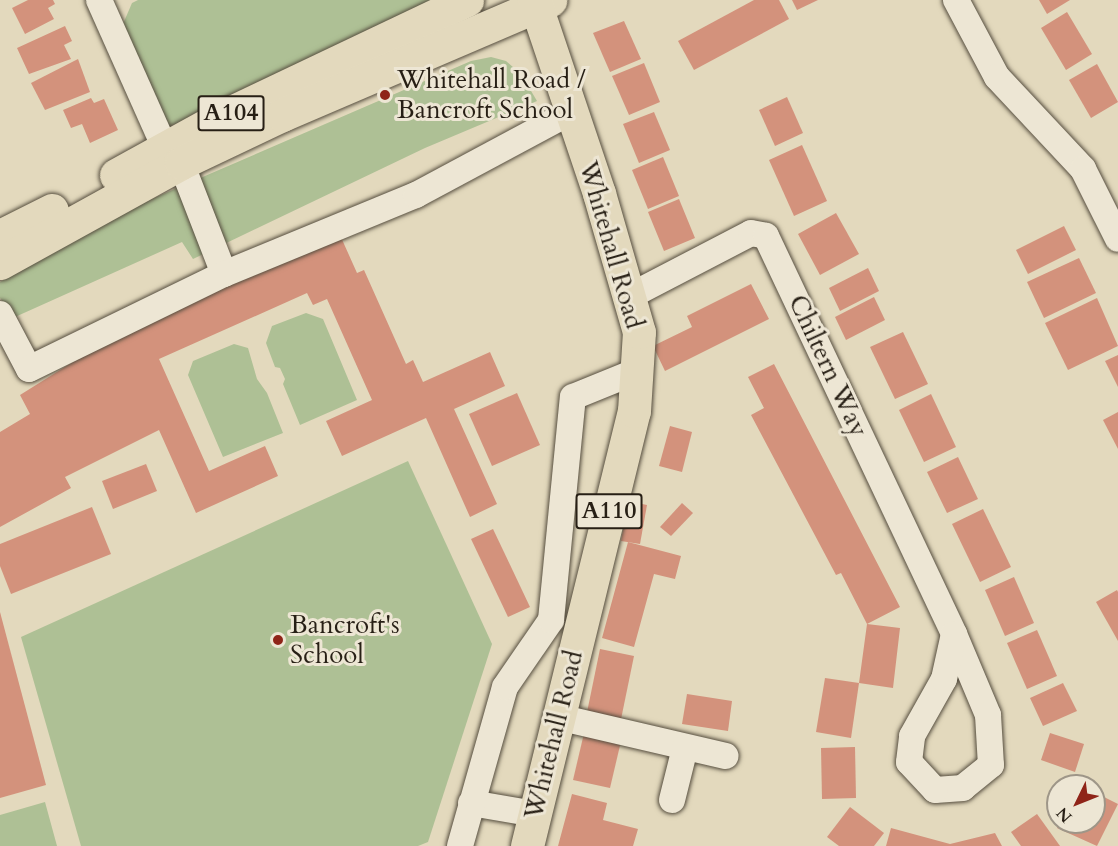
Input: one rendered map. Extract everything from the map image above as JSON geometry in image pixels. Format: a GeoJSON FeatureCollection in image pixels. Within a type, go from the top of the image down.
{"type":"FeatureCollection","features":[{"type":"Feature","properties":{"kind":"main road","name":"A104"},"geometry":{"type":"LineString","coordinates":[[0,236],[173,155],[467,0]]}},
{"type":"Feature","properties":{"kind":"main road","name":"A104"},"geometry":{"type":"LineString","coordinates":[[0,263],[173,155],[379,72],[540,2]]}},
{"type":"Feature","properties":{"kind":"main road","name":"Whitehall Road"},"geometry":{"type":"LineString","coordinates":[[527,846],[634,411],[639,332],[599,193],[570,113],[540,2]]}},
{"type":"Feature","properties":{"kind":"street"},"geometry":{"type":"LineString","coordinates":[[99,0],[173,155],[224,274]]}},
{"type":"Feature","properties":{"kind":"street"},"geometry":{"type":"LineString","coordinates":[[956,0],[997,77],[1083,169],[1118,239]]}},
{"type":"Feature","properties":{"kind":"street"},"geometry":{"type":"LineString","coordinates":[[0,314],[29,369],[224,274],[416,195],[570,113]]}},
{"type":"Feature","properties":{"kind":"street","name":"Chiltern Way"},"geometry":{"type":"LineString","coordinates":[[630,296],[751,233],[766,236],[954,634],[988,715],[991,765],[963,788],[935,790],[909,762],[912,736],[944,679],[954,634]]}},
{"type":"Feature","properties":{"kind":"street"},"geometry":{"type":"LineString","coordinates":[[460,846],[505,687],[551,620],[573,397],[638,371]]}},
{"type":"Feature","properties":{"kind":"street"},"geometry":{"type":"LineString","coordinates":[[558,717],[726,756]]}},
{"type":"Feature","properties":{"kind":"street"},"geometry":{"type":"LineString","coordinates":[[672,800],[685,747]]}},
{"type":"Feature","properties":{"kind":"street"},"geometry":{"type":"LineString","coordinates":[[471,803],[535,814]]}},
{"type":"Feature","properties":{"kind":"green space"},"geometry":{"type":"Polygon","coordinates":[[[138,0],[439,0],[167,128],[123,24],[132,3],[138,0]]]}},
{"type":"Feature","properties":{"kind":"green space"},"geometry":{"type":"Polygon","coordinates":[[[491,57],[506,61],[521,74],[537,101],[425,148],[193,259],[182,242],[15,317],[0,298],[0,282],[147,201],[471,61],[491,57]]]}},
{"type":"Feature","properties":{"kind":"green space"},"geometry":{"type":"Polygon","coordinates":[[[306,313],[323,319],[357,400],[300,425],[283,384],[285,379],[280,368],[275,367],[266,343],[272,326],[306,313]]]}},
{"type":"Feature","properties":{"kind":"green space"},"geometry":{"type":"Polygon","coordinates":[[[234,344],[248,348],[257,379],[267,393],[283,433],[223,457],[188,375],[193,361],[234,344]]]}},
{"type":"Feature","properties":{"kind":"green space"},"geometry":{"type":"Polygon","coordinates":[[[408,461],[492,644],[428,842],[418,846],[81,846],[21,637],[408,461]]]}},
{"type":"Feature","properties":{"kind":"green space"},"geometry":{"type":"Polygon","coordinates":[[[45,802],[57,846],[0,846],[0,815],[45,802]]]}},
{"type":"Feature","properties":{"kind":"building"},"geometry":{"type":"Polygon","coordinates":[[[28,0],[53,0],[55,4],[48,8],[54,19],[25,34],[12,8],[28,0]]]}},
{"type":"Feature","properties":{"kind":"building"},"geometry":{"type":"Polygon","coordinates":[[[754,0],[779,0],[789,19],[694,70],[678,41],[754,0]]]}},
{"type":"Feature","properties":{"kind":"building"},"geometry":{"type":"Polygon","coordinates":[[[792,0],[818,0],[797,10],[792,0]]]}},
{"type":"Feature","properties":{"kind":"building"},"geometry":{"type":"Polygon","coordinates":[[[1039,0],[1070,0],[1047,14],[1039,0]]]}},
{"type":"Feature","properties":{"kind":"building"},"geometry":{"type":"Polygon","coordinates":[[[1067,12],[1092,54],[1066,70],[1041,28],[1067,12]]]}},
{"type":"Feature","properties":{"kind":"building"},"geometry":{"type":"Polygon","coordinates":[[[624,21],[641,59],[610,72],[593,33],[624,21]]]}},
{"type":"Feature","properties":{"kind":"building"},"geometry":{"type":"Polygon","coordinates":[[[65,26],[72,41],[64,45],[71,59],[29,74],[17,48],[65,26]]]}},
{"type":"Feature","properties":{"kind":"building"},"geometry":{"type":"Polygon","coordinates":[[[78,59],[90,92],[45,110],[31,83],[78,59]]]}},
{"type":"Feature","properties":{"kind":"building"},"geometry":{"type":"Polygon","coordinates":[[[644,63],[660,102],[629,115],[612,76],[644,63]]]}},
{"type":"Feature","properties":{"kind":"building"},"geometry":{"type":"Polygon","coordinates":[[[1097,64],[1118,102],[1091,118],[1069,80],[1097,64]]]}},
{"type":"Feature","properties":{"kind":"building"},"geometry":{"type":"Polygon","coordinates":[[[787,97],[803,133],[775,146],[759,110],[787,97]]]}},
{"type":"Feature","properties":{"kind":"building"},"geometry":{"type":"Polygon","coordinates":[[[91,98],[94,103],[104,99],[118,130],[90,143],[82,124],[71,128],[63,110],[91,98]]]}},
{"type":"Feature","properties":{"kind":"building"},"geometry":{"type":"Polygon","coordinates":[[[654,112],[670,150],[639,163],[623,124],[654,112]]]}},
{"type":"Feature","properties":{"kind":"building"},"geometry":{"type":"Polygon","coordinates":[[[802,145],[827,201],[794,216],[769,160],[802,145]]]}},
{"type":"Feature","properties":{"kind":"building"},"geometry":{"type":"Polygon","coordinates":[[[663,157],[679,196],[648,209],[632,170],[663,157]]]}},
{"type":"Feature","properties":{"kind":"building"},"geometry":{"type":"Polygon","coordinates":[[[679,199],[695,238],[664,251],[648,212],[679,199]]]}},
{"type":"Feature","properties":{"kind":"building"},"geometry":{"type":"Polygon","coordinates":[[[836,213],[859,254],[820,275],[798,234],[836,213]]]}},
{"type":"Feature","properties":{"kind":"building"},"geometry":{"type":"Polygon","coordinates":[[[1064,226],[1076,250],[1028,274],[1016,250],[1064,226]]]}},
{"type":"Feature","properties":{"kind":"building"},"geometry":{"type":"Polygon","coordinates":[[[340,235],[357,273],[364,270],[406,364],[413,360],[423,382],[490,352],[505,386],[454,409],[497,504],[470,517],[426,418],[342,456],[326,421],[372,400],[327,299],[313,305],[307,293],[159,359],[209,471],[265,446],[278,476],[196,513],[159,430],[65,477],[71,488],[0,527],[0,432],[30,414],[20,395],[116,335],[340,235]]]}},
{"type":"Feature","properties":{"kind":"building"},"geometry":{"type":"Polygon","coordinates":[[[1079,258],[1096,293],[1044,318],[1027,282],[1079,258]]]}},
{"type":"Feature","properties":{"kind":"building"},"geometry":{"type":"Polygon","coordinates":[[[868,268],[879,291],[840,311],[829,288],[868,268]]]}},
{"type":"Feature","properties":{"kind":"building"},"geometry":{"type":"Polygon","coordinates":[[[751,284],[769,319],[665,371],[653,346],[692,327],[687,316],[751,284]]]}},
{"type":"Feature","properties":{"kind":"building"},"geometry":{"type":"Polygon","coordinates":[[[874,297],[885,320],[846,340],[835,317],[874,297]]]}},
{"type":"Feature","properties":{"kind":"building"},"geometry":{"type":"Polygon","coordinates":[[[1097,298],[1118,346],[1068,370],[1045,323],[1097,298]]]}},
{"type":"Feature","properties":{"kind":"building"},"geometry":{"type":"Polygon","coordinates":[[[903,332],[928,384],[895,399],[870,347],[903,332]]]}},
{"type":"Feature","properties":{"kind":"building"},"geometry":{"type":"Polygon","coordinates":[[[1118,355],[1118,387],[1105,361],[1118,355]]]}},
{"type":"Feature","properties":{"kind":"building"},"geometry":{"type":"Polygon","coordinates":[[[774,364],[900,607],[867,624],[841,573],[836,575],[751,415],[764,408],[748,377],[774,364]]]}},
{"type":"Feature","properties":{"kind":"building"},"geometry":{"type":"Polygon","coordinates":[[[517,393],[540,445],[492,466],[469,414],[517,393]]]}},
{"type":"Feature","properties":{"kind":"building"},"geometry":{"type":"Polygon","coordinates":[[[931,394],[956,447],[924,462],[899,410],[931,394]]]}},
{"type":"Feature","properties":{"kind":"building"},"geometry":{"type":"Polygon","coordinates":[[[1118,412],[1118,449],[1103,420],[1118,412]]]}},
{"type":"Feature","properties":{"kind":"building"},"geometry":{"type":"Polygon","coordinates":[[[670,426],[692,432],[682,472],[659,466],[670,426]]]}},
{"type":"Feature","properties":{"kind":"building"},"geometry":{"type":"Polygon","coordinates":[[[958,457],[978,499],[947,513],[927,472],[958,457]]]}},
{"type":"Feature","properties":{"kind":"building"},"geometry":{"type":"Polygon","coordinates":[[[146,464],[157,491],[113,509],[102,481],[146,464]]]}},
{"type":"Feature","properties":{"kind":"building"},"geometry":{"type":"Polygon","coordinates":[[[628,501],[647,505],[640,544],[621,541],[628,501]]]}},
{"type":"Feature","properties":{"kind":"building"},"geometry":{"type":"Polygon","coordinates":[[[682,503],[693,513],[671,536],[660,527],[682,503]]]}},
{"type":"Feature","properties":{"kind":"building"},"geometry":{"type":"Polygon","coordinates":[[[92,507],[111,554],[11,594],[0,566],[0,544],[92,507]]]}},
{"type":"Feature","properties":{"kind":"building"},"geometry":{"type":"Polygon","coordinates":[[[983,509],[1011,567],[980,582],[952,524],[983,509]]]}},
{"type":"Feature","properties":{"kind":"building"},"geometry":{"type":"Polygon","coordinates":[[[493,529],[530,607],[508,617],[471,539],[493,529]]]}},
{"type":"Feature","properties":{"kind":"building"},"geometry":{"type":"Polygon","coordinates":[[[628,542],[681,556],[675,579],[654,574],[634,647],[602,638],[628,542]]]}},
{"type":"Feature","properties":{"kind":"building"},"geometry":{"type":"Polygon","coordinates":[[[1014,577],[1034,623],[1005,636],[985,590],[1014,577]]]}},
{"type":"Feature","properties":{"kind":"building"},"geometry":{"type":"Polygon","coordinates":[[[1117,590],[1118,592],[1118,641],[1096,602],[1117,590]]]}},
{"type":"Feature","properties":{"kind":"building"},"geometry":{"type":"Polygon","coordinates":[[[0,612],[46,785],[0,798],[0,612]]]}},
{"type":"Feature","properties":{"kind":"building"},"geometry":{"type":"Polygon","coordinates":[[[867,624],[900,628],[893,688],[859,683],[867,624]]]}},
{"type":"Feature","properties":{"kind":"building"},"geometry":{"type":"Polygon","coordinates":[[[1037,630],[1057,676],[1027,689],[1007,643],[1037,630]]]}},
{"type":"Feature","properties":{"kind":"building"},"geometry":{"type":"Polygon","coordinates":[[[600,649],[634,656],[619,729],[585,722],[600,649]]]}},
{"type":"Feature","properties":{"kind":"building"},"geometry":{"type":"Polygon","coordinates":[[[825,678],[859,683],[851,738],[816,732],[825,678]]]}},
{"type":"Feature","properties":{"kind":"building"},"geometry":{"type":"Polygon","coordinates":[[[1063,683],[1077,711],[1043,726],[1030,698],[1063,683]]]}},
{"type":"Feature","properties":{"kind":"building"},"geometry":{"type":"Polygon","coordinates":[[[687,694],[732,701],[728,731],[682,724],[687,694]]]}},
{"type":"Feature","properties":{"kind":"building"},"geometry":{"type":"Polygon","coordinates":[[[585,729],[622,737],[610,788],[573,780],[585,729]]]}},
{"type":"Feature","properties":{"kind":"building"},"geometry":{"type":"Polygon","coordinates":[[[1050,733],[1084,744],[1075,772],[1041,760],[1050,733]]]}},
{"type":"Feature","properties":{"kind":"building"},"geometry":{"type":"Polygon","coordinates":[[[855,747],[856,798],[822,799],[821,748],[855,747]]]}},
{"type":"Feature","properties":{"kind":"building"},"geometry":{"type":"Polygon","coordinates":[[[572,794],[607,803],[603,820],[638,829],[633,846],[558,846],[572,794]]]}},
{"type":"Feature","properties":{"kind":"building"},"geometry":{"type":"Polygon","coordinates":[[[1106,798],[1118,804],[1106,828],[1106,798]]]}},
{"type":"Feature","properties":{"kind":"building"},"geometry":{"type":"Polygon","coordinates":[[[850,807],[884,833],[874,846],[839,846],[827,837],[850,807]]]}},
{"type":"Feature","properties":{"kind":"building"},"geometry":{"type":"Polygon","coordinates":[[[1037,814],[1046,827],[1046,834],[1051,834],[1060,846],[1021,846],[1011,832],[1037,814]]]}},
{"type":"Feature","properties":{"kind":"building"},"geometry":{"type":"Polygon","coordinates":[[[891,828],[950,844],[995,833],[1002,846],[886,846],[891,828]]]}},
{"type":"Feature","properties":{"kind":"building"},"geometry":{"type":"Polygon","coordinates":[[[1070,834],[1103,834],[1097,846],[1070,834]]]}},
{"type":"Feature","properties":{"kind":"place","name":"Whitehall Road / Bancroft School"},"geometry":{"type":"Point","coordinates":[385,95]}},
{"type":"Feature","properties":{"kind":"place","name":"Bancroft's School"},"geometry":{"type":"Point","coordinates":[278,640]}}]}
